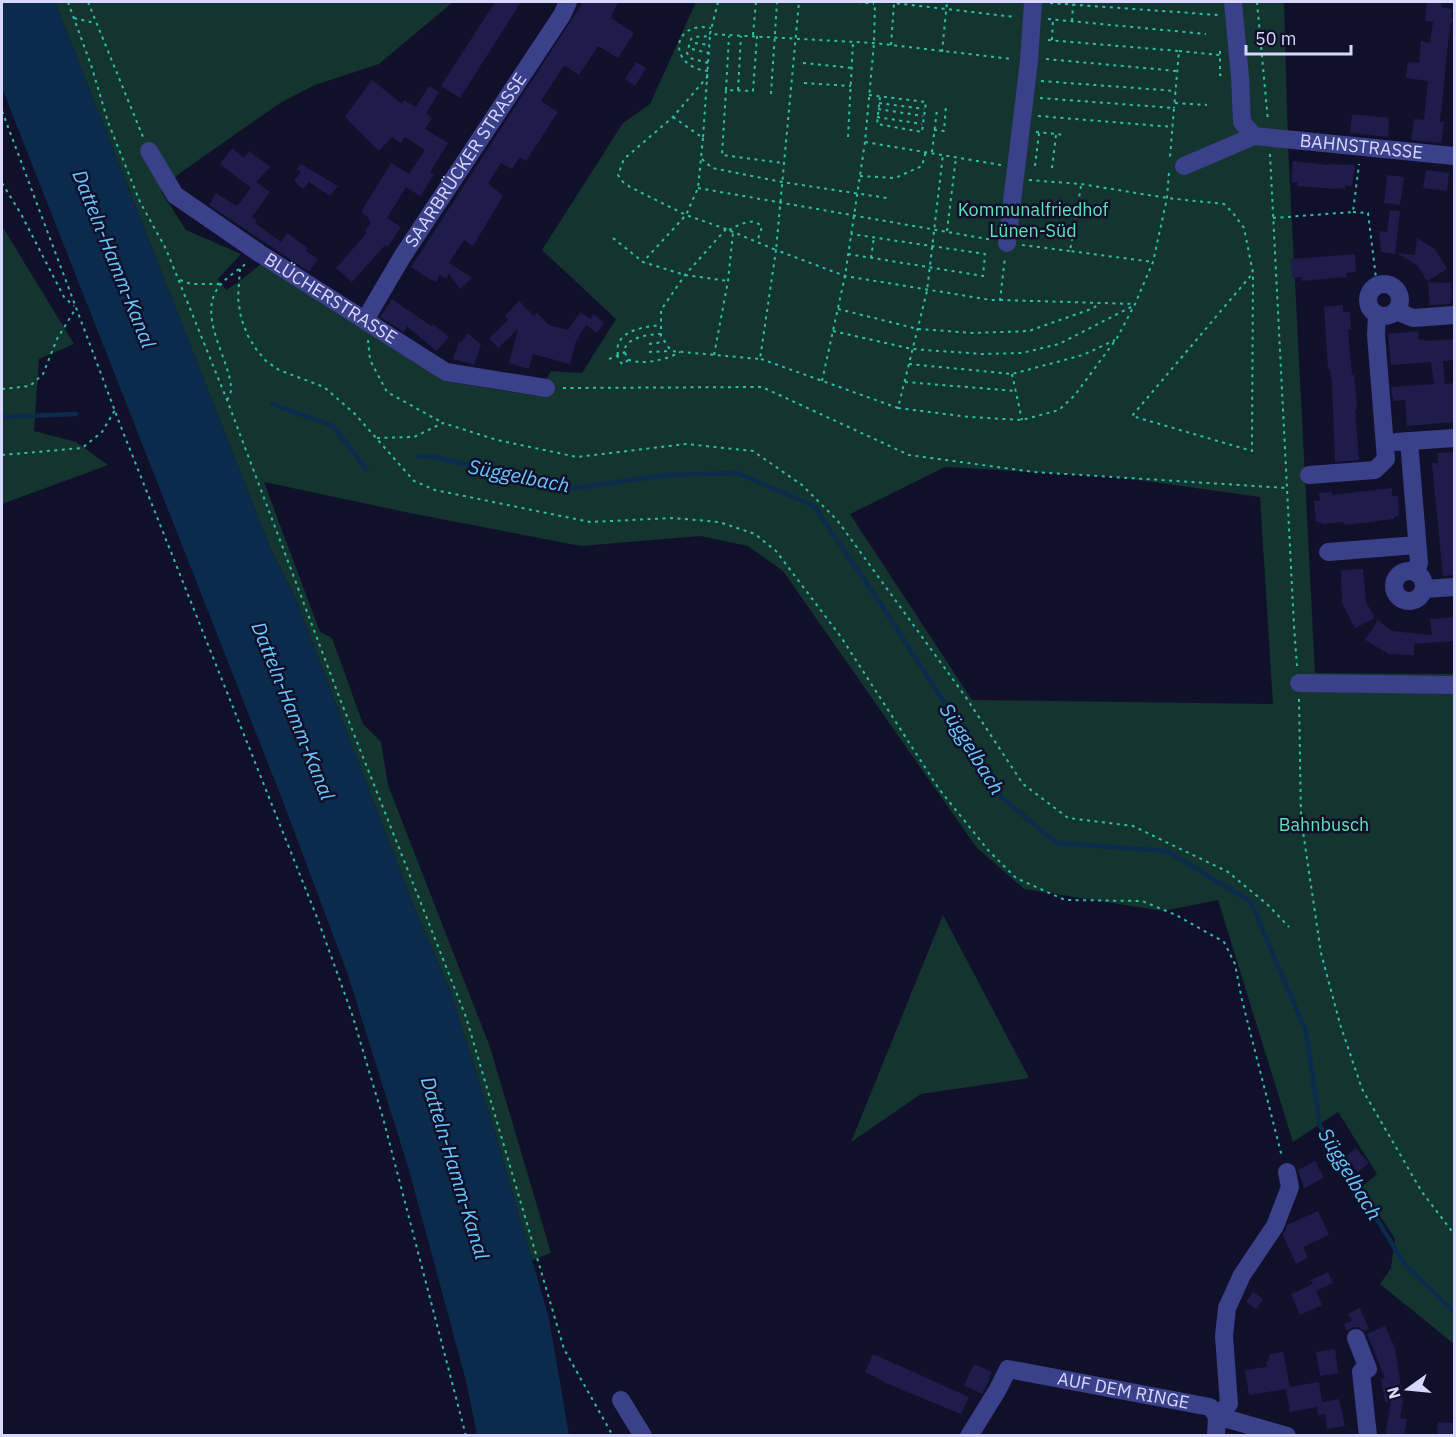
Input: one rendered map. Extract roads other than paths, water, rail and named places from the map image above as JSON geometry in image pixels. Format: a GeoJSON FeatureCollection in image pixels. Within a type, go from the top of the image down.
{"type":"FeatureCollection","features":[{"type":"Feature","properties":{"kind":"street","name":"SAARBRÜCKER STRASSE"},"geometry":{"type":"LineString","coordinates":[[365,320],[402,257],[562,15],[568,2]]}},
{"type":"Feature","properties":{"kind":"street"},"geometry":{"type":"LineString","coordinates":[[1227,8],[1240,76],[1242,122],[1262,136]]}},
{"type":"Feature","properties":{"kind":"street"},"geometry":{"type":"LineString","coordinates":[[1007,243],[1015,173],[1027,126],[1026,88],[1031,39],[1037,10]]}},
{"type":"Feature","properties":{"kind":"street"},"geometry":{"type":"LineString","coordinates":[[1184,166],[1262,136]]}},
{"type":"Feature","properties":{"kind":"street","name":"BAHNSTRASSE"},"geometry":{"type":"LineString","coordinates":[[1262,136],[1455,156]]}},
{"type":"Feature","properties":{"kind":"street","name":"BLÜCHERSTRASSE"},"geometry":{"type":"LineString","coordinates":[[148,151],[175,195],[259,253],[446,372],[546,388]]}},
{"type":"Feature","properties":{"kind":"street"},"geometry":{"type":"LineString","coordinates":[[1383,284],[1395,288],[1401,299],[1396,311],[1388,316],[1377,315],[1372,311],[1368,304],[1371,291],[1383,284]]}},
{"type":"Feature","properties":{"kind":"street"},"geometry":{"type":"LineString","coordinates":[[1396,311],[1413,318],[1455,315]]}},
{"type":"Feature","properties":{"kind":"street"},"geometry":{"type":"LineString","coordinates":[[1309,475],[1375,470],[1386,459],[1376,335],[1377,315]]}},
{"type":"Feature","properties":{"kind":"street"},"geometry":{"type":"LineString","coordinates":[[1385,442],[1455,438]]}},
{"type":"Feature","properties":{"kind":"street"},"geometry":{"type":"LineString","coordinates":[[1409,441],[1419,563],[1416,573]]}},
{"type":"Feature","properties":{"kind":"street"},"geometry":{"type":"LineString","coordinates":[[1328,552],[1417,545]]}},
{"type":"Feature","properties":{"kind":"street"},"geometry":{"type":"LineString","coordinates":[[1409,571],[1416,573],[1423,580],[1424,590],[1417,599],[1412,601],[1401,599],[1396,595],[1394,589],[1397,576],[1409,571]]}},
{"type":"Feature","properties":{"kind":"street"},"geometry":{"type":"LineString","coordinates":[[1424,590],[1455,587]]}},
{"type":"Feature","properties":{"kind":"street"},"geometry":{"type":"LineString","coordinates":[[1299,683],[1455,685]]}},
{"type":"Feature","properties":{"kind":"street"},"geometry":{"type":"LineString","coordinates":[[1216,1436],[1217,1416],[1229,1404],[1224,1336],[1227,1308],[1242,1275],[1275,1226],[1290,1187],[1287,1172]]}},
{"type":"Feature","properties":{"kind":"street"},"geometry":{"type":"LineString","coordinates":[[1356,1338],[1368,1369],[1361,1372],[1368,1436]]}},
{"type":"Feature","properties":{"kind":"street","name":"AUF DEM RINGE"},"geometry":{"type":"LineString","coordinates":[[969,1436],[1008,1370],[1210,1407],[1217,1416],[1287,1436]]}},
{"type":"Feature","properties":{"kind":"street"},"geometry":{"type":"LineString","coordinates":[[621,1400],[643,1436]]}},
{"type":"Feature","properties":{"kind":"water","name":"Datteln-Hamm-Kanal"},"geometry":{"type":"Polygon","coordinates":[[[2,2],[55,2],[271,550],[294,595],[414,907],[451,993],[493,1126],[549,1318],[569,1435],[477,1435],[466,1381],[409,1170],[348,975],[282,799],[2,88],[2,2]]]}},
{"type":"Feature","properties":{"kind":"waterway","name":"Süggelbach"},"geometry":{"type":"LineString","coordinates":[[272,404],[333,426],[367,470]]}},
{"type":"Feature","properties":{"kind":"waterway","name":"Süggelbach"},"geometry":{"type":"LineString","coordinates":[[2,417],[76,414]]}},
{"type":"Feature","properties":{"kind":"waterway","name":"Süggelbach"},"geometry":{"type":"LineString","coordinates":[[418,456],[434,457],[569,489],[666,475],[737,473],[814,506],[884,609],[978,755],[1001,797],[1057,843],[1167,851],[1251,902],[1306,1032],[1320,1126],[1405,1265],[1454,1312]]}},
{"type":"Feature","properties":{"kind":"park label","name":"Kommunalfriedhof Lünen-Süd"},"geometry":{"type":"Point","coordinates":[1033,220]}},
{"type":"Feature","properties":{"kind":"park label","name":"Bahnbusch"},"geometry":{"type":"Point","coordinates":[1324,825]}}]}
